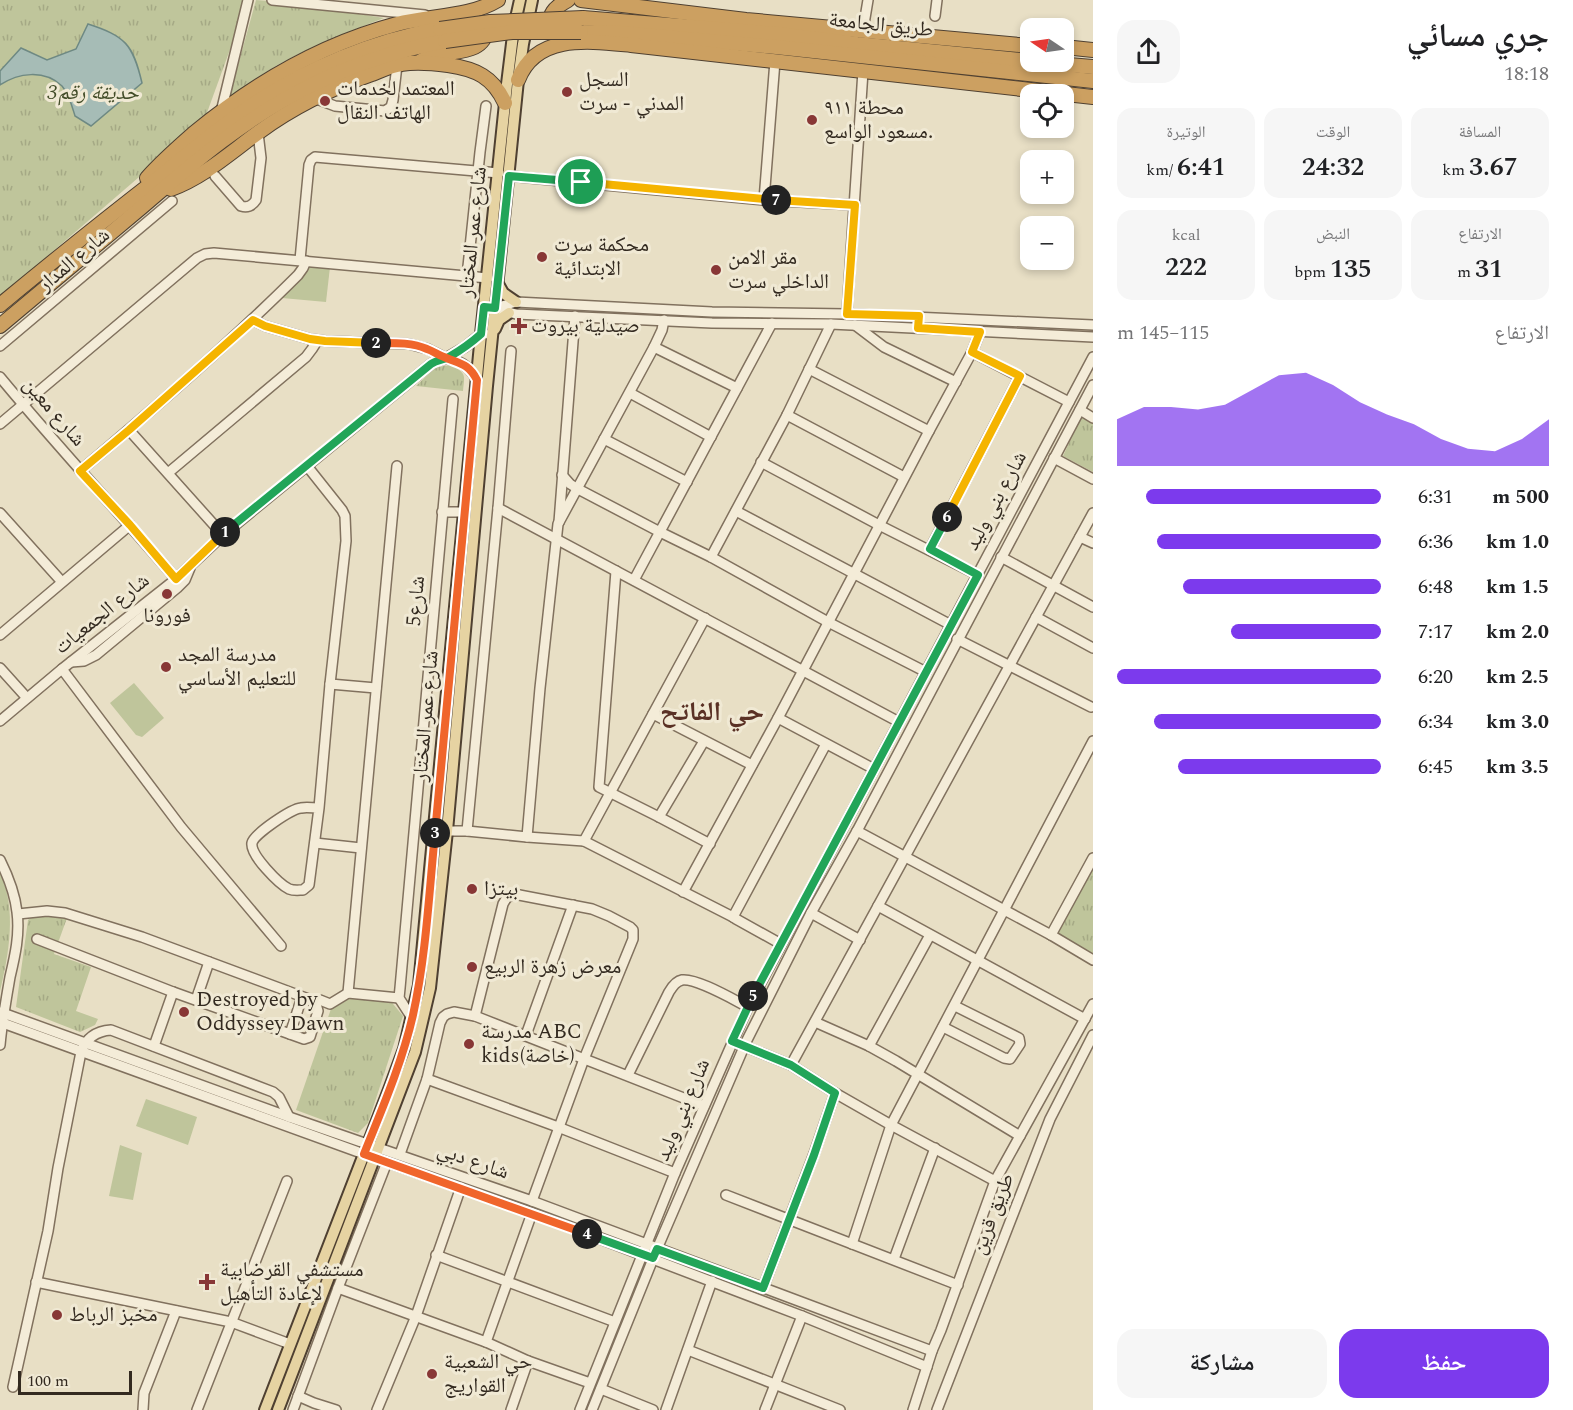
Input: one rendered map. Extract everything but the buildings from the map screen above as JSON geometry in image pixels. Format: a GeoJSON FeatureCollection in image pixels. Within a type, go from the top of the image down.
{"type":"FeatureCollection","features":[{"type":"Feature","properties":{"kind":"highway"},"geometry":{"type":"LineString","coordinates":[[137,194],[146,179],[165,158],[221,112],[293,65],[328,48],[381,28],[414,19],[466,13],[498,0]]}},
{"type":"Feature","properties":{"kind":"highway"},"geometry":{"type":"LineString","coordinates":[[568,0],[555,8],[549,21],[554,36],[567,42],[631,45],[1093,97]]}},
{"type":"Feature","properties":{"kind":"highway"},"geometry":{"type":"LineString","coordinates":[[581,0],[785,23],[1020,45]]}},
{"type":"Feature","properties":{"kind":"highway"},"geometry":{"type":"LineString","coordinates":[[420,63],[432,56],[469,49],[481,44],[488,29],[486,20],[478,10]]}},
{"type":"Feature","properties":{"kind":"highway"},"geometry":{"type":"LineString","coordinates":[[785,23],[803,31],[845,36],[857,44]]}},
{"type":"Feature","properties":{"kind":"highway"},"geometry":{"type":"LineString","coordinates":[[0,305],[69,247],[259,100],[333,62],[406,36],[512,32],[582,25],[622,33],[1093,81]]}},
{"type":"Feature","properties":{"kind":"highway","name":"طريق الجامعة"},"geometry":{"type":"LineString","coordinates":[[582,25],[778,34],[1020,60]]}},
{"type":"Feature","properties":{"kind":"highway"},"geometry":{"type":"LineString","coordinates":[[0,326],[158,194],[259,115],[308,87],[352,67],[443,35]]}},
{"type":"Feature","properties":{"kind":"highway"},"geometry":{"type":"LineString","coordinates":[[518,81],[533,57],[541,51],[567,42]]}},
{"type":"Feature","properties":{"kind":"highway"},"geometry":{"type":"LineString","coordinates":[[1074,48],[1093,50]]}},
{"type":"Feature","properties":{"kind":"highway"},"geometry":{"type":"LineString","coordinates":[[158,194],[193,179],[258,133],[314,98],[344,84],[397,65],[420,63],[454,66],[474,71],[495,85],[505,103]]}},
{"type":"Feature","properties":{"kind":"highway","name":"طريق الجامعة"},"geometry":{"type":"LineString","coordinates":[[1074,65],[1093,67]]}},
{"type":"Feature","properties":{"kind":"main road","name":"شارع عمر المختار"},"geometry":{"type":"LineString","coordinates":[[490,307],[498,284],[505,103],[520,0]]}},
{"type":"Feature","properties":{"kind":"main road","name":"شارع عمر المختار"},"geometry":{"type":"LineString","coordinates":[[490,307],[488,278],[523,44],[532,0]]}},
{"type":"Feature","properties":{"kind":"main road"},"geometry":{"type":"LineString","coordinates":[[498,284],[503,293],[516,302]]}},
{"type":"Feature","properties":{"kind":"main road"},"geometry":{"type":"LineString","coordinates":[[278,1410],[371,1151],[414,1052],[425,1010],[435,951],[447,831],[490,307]]}},
{"type":"Feature","properties":{"kind":"main road"},"geometry":{"type":"LineString","coordinates":[[487,334],[499,320],[509,313]]}},
{"type":"Feature","properties":{"kind":"main road","name":"شارع عمر المختار"},"geometry":{"type":"LineString","coordinates":[[265,1410],[290,1344],[371,1151],[404,1049],[419,985],[477,380],[487,334]]}},
{"type":"Feature","properties":{"kind":"street"},"geometry":{"type":"LineString","coordinates":[[221,112],[248,0]]}},
{"type":"Feature","properties":{"kind":"street"},"geometry":{"type":"LineString","coordinates":[[272,0],[321,2],[432,17]]}},
{"type":"Feature","properties":{"kind":"street"},"geometry":{"type":"LineString","coordinates":[[863,30],[868,0]]}},
{"type":"Feature","properties":{"kind":"street"},"geometry":{"type":"LineString","coordinates":[[935,16],[937,0]]}},
{"type":"Feature","properties":{"kind":"street"},"geometry":{"type":"LineString","coordinates":[[764,200],[775,61]]}},
{"type":"Feature","properties":{"kind":"street"},"geometry":{"type":"LineString","coordinates":[[314,98],[335,106],[385,111],[391,107],[393,100],[397,65]]}},
{"type":"Feature","properties":{"kind":"street"},"geometry":{"type":"LineString","coordinates":[[847,314],[863,71]]}},
{"type":"Feature","properties":{"kind":"street"},"geometry":{"type":"LineString","coordinates":[[467,276],[486,106]]}},
{"type":"Feature","properties":{"kind":"street"},"geometry":{"type":"LineString","coordinates":[[215,176],[241,206],[250,207],[254,204],[261,158],[258,133]]}},
{"type":"Feature","properties":{"kind":"street"},"geometry":{"type":"LineString","coordinates":[[80,471],[253,320],[300,272],[303,260],[309,165],[315,157],[764,200],[855,205]]}},
{"type":"Feature","properties":{"kind":"street","name":"شارع المدار"},"geometry":{"type":"LineString","coordinates":[[0,346],[171,201]]}},
{"type":"Feature","properties":{"kind":"street"},"geometry":{"type":"LineString","coordinates":[[0,424],[201,255],[214,253],[303,260],[488,278]]}},
{"type":"Feature","properties":{"kind":"street"},"geometry":{"type":"LineString","coordinates":[[490,307],[516,302],[712,312],[919,316],[1093,325]]}},
{"type":"Feature","properties":{"kind":"street"},"geometry":{"type":"LineString","coordinates":[[490,307],[509,313],[712,323],[831,324],[1093,337]]}},
{"type":"Feature","properties":{"kind":"street"},"geometry":{"type":"LineString","coordinates":[[712,312],[712,323]]}},
{"type":"Feature","properties":{"kind":"street"},"geometry":{"type":"LineString","coordinates":[[527,837],[540,688],[557,540],[575,316]]}},
{"type":"Feature","properties":{"kind":"street"},"geometry":{"type":"LineString","coordinates":[[918,328],[919,316]]}},
{"type":"Feature","properties":{"kind":"street"},"geometry":{"type":"LineString","coordinates":[[253,320],[265,326],[317,341],[416,345],[466,366],[477,380]]}},
{"type":"Feature","properties":{"kind":"street"},"geometry":{"type":"LineString","coordinates":[[558,524],[630,393],[662,330],[664,320]]}},
{"type":"Feature","properties":{"kind":"street"},"geometry":{"type":"LineString","coordinates":[[634,580],[772,323]]}},
{"type":"Feature","properties":{"kind":"street"},"geometry":{"type":"LineString","coordinates":[[711,557],[787,415],[831,324]]}},
{"type":"Feature","properties":{"kind":"street"},"geometry":{"type":"LineString","coordinates":[[855,325],[884,347],[956,382]]}},
{"type":"Feature","properties":{"kind":"street"},"geometry":{"type":"LineString","coordinates":[[683,892],[803,671],[972,352],[980,332]]}},
{"type":"Feature","properties":{"kind":"street","name":"شارع الجمعيات"},"geometry":{"type":"LineString","coordinates":[[0,721],[176,579],[223,535],[431,364],[487,334]]}},
{"type":"Feature","properties":{"kind":"street"},"geometry":{"type":"LineString","coordinates":[[168,473],[306,357],[317,341]]}},
{"type":"Feature","properties":{"kind":"street"},"geometry":{"type":"LineString","coordinates":[[654,346],[737,388]]}},
{"type":"Feature","properties":{"kind":"street"},"geometry":{"type":"LineString","coordinates":[[467,831],[511,351]]}},
{"type":"Feature","properties":{"kind":"street"},"geometry":{"type":"LineString","coordinates":[[972,352],[1069,402]]}},
{"type":"Feature","properties":{"kind":"street","name":"شارع بني وليد"},"geometry":{"type":"LineString","coordinates":[[580,1410],[641,1254],[748,1007],[1093,357]]}},
{"type":"Feature","properties":{"kind":"street"},"geometry":{"type":"LineString","coordinates":[[809,369],[929,431]]}},
{"type":"Feature","properties":{"kind":"street"},"geometry":{"type":"LineString","coordinates":[[930,549],[1020,376]]}},
{"type":"Feature","properties":{"kind":"street","name":"شارع معين"},"geometry":{"type":"LineString","coordinates":[[0,377],[176,579]]}},
{"type":"Feature","properties":{"kind":"street","name":"شارع بني وليد"},"geometry":{"type":"LineString","coordinates":[[592,1410],[653,1258],[744,1047],[811,913],[857,831],[1093,385]]}},
{"type":"Feature","properties":{"kind":"street"},"geometry":{"type":"LineString","coordinates":[[630,393],[711,437]]}},
{"type":"Feature","properties":{"kind":"street","name":"شارع5"},"geometry":{"type":"LineString","coordinates":[[399,998],[453,399]]}},
{"type":"Feature","properties":{"kind":"street"},"geometry":{"type":"LineString","coordinates":[[1080,410],[1093,418]]}},
{"type":"Feature","properties":{"kind":"street"},"geometry":{"type":"LineString","coordinates":[[787,415],[904,477]]}},
{"type":"Feature","properties":{"kind":"street"},"geometry":{"type":"LineString","coordinates":[[129,430],[223,535]]}},
{"type":"Feature","properties":{"kind":"street"},"geometry":{"type":"LineString","coordinates":[[604,439],[687,482]]}},
{"type":"Feature","properties":{"kind":"street"},"geometry":{"type":"LineString","coordinates":[[1054,458],[1093,479]]}},
{"type":"Feature","properties":{"kind":"street"},"geometry":{"type":"LineString","coordinates":[[761,462],[978,575]]}},
{"type":"Feature","properties":{"kind":"street"},"geometry":{"type":"LineString","coordinates":[[307,466],[342,510],[345,516],[346,541],[330,684],[320,808],[309,885],[303,890],[289,889],[279,882],[258,859],[252,843],[257,835],[293,810],[320,808]]}},
{"type":"Feature","properties":{"kind":"street"},"geometry":{"type":"LineString","coordinates":[[348,993],[397,466]]}},
{"type":"Feature","properties":{"kind":"street"},"geometry":{"type":"LineString","coordinates":[[562,475],[578,489],[926,672]]}},
{"type":"Feature","properties":{"kind":"street"},"geometry":{"type":"LineString","coordinates":[[498,508],[899,722]]}},
{"type":"Feature","properties":{"kind":"street"},"geometry":{"type":"LineString","coordinates":[[736,511],[951,625]]}},
{"type":"Feature","properties":{"kind":"street"},"geometry":{"type":"LineString","coordinates":[[442,512],[465,512]]}},
{"type":"Feature","properties":{"kind":"street"},"geometry":{"type":"LineString","coordinates":[[791,1065],[1093,513]]}},
{"type":"Feature","properties":{"kind":"street"},"geometry":{"type":"LineString","coordinates":[[2,519],[62,582]]}},
{"type":"Feature","properties":{"kind":"street"},"geometry":{"type":"LineString","coordinates":[[0,635],[130,525]]}},
{"type":"Feature","properties":{"kind":"street"},"geometry":{"type":"LineString","coordinates":[[1080,537],[1093,543]]}},
{"type":"Feature","properties":{"kind":"street"},"geometry":{"type":"LineString","coordinates":[[1001,557],[1093,607]]}},
{"type":"Feature","properties":{"kind":"street"},"geometry":{"type":"LineString","coordinates":[[71,662],[88,659],[105,647],[181,584],[188,575],[191,564]]}},
{"type":"Feature","properties":{"kind":"street"},"geometry":{"type":"LineString","coordinates":[[616,570],[599,787],[710,844]]}},
{"type":"Feature","properties":{"kind":"street"},"geometry":{"type":"LineString","coordinates":[[1036,617],[1093,648]]}},
{"type":"Feature","properties":{"kind":"street"},"geometry":{"type":"LineString","coordinates":[[584,841],[705,618]]}},
{"type":"Feature","properties":{"kind":"street"},"geometry":{"type":"LineString","coordinates":[[957,639],[1091,707]]}},
{"type":"Feature","properties":{"kind":"street"},"geometry":{"type":"LineString","coordinates":[[0,668],[27,698]]}},
{"type":"Feature","properties":{"kind":"street"},"geometry":{"type":"LineString","coordinates":[[62,669],[181,828],[281,946]]}},
{"type":"Feature","properties":{"kind":"street"},"geometry":{"type":"LineString","coordinates":[[330,684],[376,688]]}},
{"type":"Feature","properties":{"kind":"street"},"geometry":{"type":"LineString","coordinates":[[653,714],[752,765]]}},
{"type":"Feature","properties":{"kind":"street"},"geometry":{"type":"LineString","coordinates":[[778,718],[874,769]]}},
{"type":"Feature","properties":{"kind":"street"},"geometry":{"type":"LineString","coordinates":[[659,817],[704,741]]}},
{"type":"Feature","properties":{"kind":"street"},"geometry":{"type":"LineString","coordinates":[[852,1244],[891,1125],[1093,741]]}},
{"type":"Feature","properties":{"kind":"street"},"geometry":{"type":"LineString","coordinates":[[733,917],[826,744]]}},
{"type":"Feature","properties":{"kind":"street"},"geometry":{"type":"LineString","coordinates":[[447,831],[584,841],[781,944]]}},
{"type":"Feature","properties":{"kind":"street"},"geometry":{"type":"LineString","coordinates":[[857,831],[1093,960]]}},
{"type":"Feature","properties":{"kind":"street"},"geometry":{"type":"LineString","coordinates":[[315,843],[361,848]]}},
{"type":"Feature","properties":{"kind":"street"},"geometry":{"type":"LineString","coordinates":[[1050,935],[1093,858]]}},
{"type":"Feature","properties":{"kind":"street"},"geometry":{"type":"LineString","coordinates":[[0,860],[12,889],[18,914],[16,950],[1,1017],[0,1046]]}},
{"type":"Feature","properties":{"kind":"street"},"geometry":{"type":"LineString","coordinates":[[475,1017],[506,898],[514,894],[592,909],[633,930],[633,939],[584,1059],[532,1201]]}},
{"type":"Feature","properties":{"kind":"street"},"geometry":{"type":"LineString","coordinates":[[525,1035],[573,906]]}},
{"type":"Feature","properties":{"kind":"street"},"geometry":{"type":"LineString","coordinates":[[878,906],[1085,1018]]}},
{"type":"Feature","properties":{"kind":"street"},"geometry":{"type":"LineString","coordinates":[[18,914],[47,911],[65,913],[142,937],[313,1001],[332,1003],[348,993],[399,998],[412,1018]]}},
{"type":"Feature","properties":{"kind":"street"},"geometry":{"type":"LineString","coordinates":[[811,913],[860,940]]}},
{"type":"Feature","properties":{"kind":"street"},"geometry":{"type":"LineString","coordinates":[[869,1046],[930,935]]}},
{"type":"Feature","properties":{"kind":"street"},"geometry":{"type":"LineString","coordinates":[[37,939],[173,992],[304,1039],[309,1037],[318,1011],[313,1001]]}},
{"type":"Feature","properties":{"kind":"street"},"geometry":{"type":"LineString","coordinates":[[196,1000],[209,962]]}},
{"type":"Feature","properties":{"kind":"street"},"geometry":{"type":"LineString","coordinates":[[628,1075],[676,982],[682,980],[700,984],[748,1007]]}},
{"type":"Feature","properties":{"kind":"street"},"geometry":{"type":"LineString","coordinates":[[154,1046],[173,992]]}},
{"type":"Feature","properties":{"kind":"street"},"geometry":{"type":"LineString","coordinates":[[290,1034],[302,997]]}},
{"type":"Feature","properties":{"kind":"street"},"geometry":{"type":"LineString","coordinates":[[912,1410],[995,1181],[1093,1004]]}},
{"type":"Feature","properties":{"kind":"street"},"geometry":{"type":"LineString","coordinates":[[943,1027],[997,1056],[1010,1059],[1015,1053],[1020,1044],[1019,1038],[955,1006]]}},
{"type":"Feature","properties":{"kind":"street"},"geometry":{"type":"LineString","coordinates":[[400,1154],[427,1079],[440,1023],[443,1017],[454,1012],[525,1035],[704,1106]]}},
{"type":"Feature","properties":{"kind":"street","name":"شارع دبي"},"geometry":{"type":"LineString","coordinates":[[1,1017],[371,1151],[400,1154],[532,1201],[932,1351]]}},
{"type":"Feature","properties":{"kind":"street"},"geometry":{"type":"LineString","coordinates":[[815,1022],[869,1046],[1020,1136]]}},
{"type":"Feature","properties":{"kind":"street"},"geometry":{"type":"LineString","coordinates":[[13,1387],[48,1231],[58,1168],[83,1047],[103,1031],[111,1030],[273,1092],[279,1096],[289,1117]]}},
{"type":"Feature","properties":{"kind":"street","name":"طريق قرين"},"geometry":{"type":"LineString","coordinates":[[937,1410],[1050,1119],[1093,1035]]}},
{"type":"Feature","properties":{"kind":"street"},"geometry":{"type":"LineString","coordinates":[[732,1041],[791,1065],[891,1125],[995,1181]]}},
{"type":"Feature","properties":{"kind":"street","name":"شارع دبي"},"geometry":{"type":"LineString","coordinates":[[83,1047],[289,1117],[371,1151],[387,1162],[653,1258],[927,1367]]}},
{"type":"Feature","properties":{"kind":"street"},"geometry":{"type":"LineString","coordinates":[[427,1079],[675,1173]]}},
{"type":"Feature","properties":{"kind":"street"},"geometry":{"type":"LineString","coordinates":[[763,1288],[835,1093]]}},
{"type":"Feature","properties":{"kind":"street"},"geometry":{"type":"LineString","coordinates":[[894,1259],[935,1148]]}},
{"type":"Feature","properties":{"kind":"street"},"geometry":{"type":"LineString","coordinates":[[293,1410],[387,1162]]}},
{"type":"Feature","properties":{"kind":"street"},"geometry":{"type":"LineString","coordinates":[[197,1410],[287,1181]]}},
{"type":"Feature","properties":{"kind":"street"},"geometry":{"type":"LineString","coordinates":[[377,1410],[416,1316],[461,1188]]}},
{"type":"Feature","properties":{"kind":"street"},"geometry":{"type":"LineString","coordinates":[[726,1195],[958,1285]]}},
{"type":"Feature","properties":{"kind":"street"},"geometry":{"type":"LineString","coordinates":[[486,1342],[532,1213]]}},
{"type":"Feature","properties":{"kind":"street"},"geometry":{"type":"LineString","coordinates":[[436,1255],[615,1322]]}},
{"type":"Feature","properties":{"kind":"street"},"geometry":{"type":"LineString","coordinates":[[666,1410],[712,1281]]}},
{"type":"Feature","properties":{"kind":"street"},"geometry":{"type":"LineString","coordinates":[[36,1282],[231,1322],[290,1344]]}},
{"type":"Feature","properties":{"kind":"street"},"geometry":{"type":"LineString","coordinates":[[338,1288],[590,1383]]}},
{"type":"Feature","properties":{"kind":"street"},"geometry":{"type":"LineString","coordinates":[[143,1410],[144,1393],[176,1311]]}},
{"type":"Feature","properties":{"kind":"street"},"geometry":{"type":"LineString","coordinates":[[765,1410],[802,1316]]}},
{"type":"Feature","properties":{"kind":"street"},"geometry":{"type":"LineString","coordinates":[[688,1350],[836,1409]]}},
{"type":"Feature","properties":{"kind":"street"},"geometry":{"type":"LineString","coordinates":[[511,1410],[528,1361]]}},
{"type":"Feature","properties":{"kind":"street"},"geometry":{"type":"LineString","coordinates":[[601,1389],[653,1410]]}},
{"type":"Feature","properties":{"kind":"street"},"geometry":{"type":"LineString","coordinates":[[298,1396],[336,1410]]}},
{"type":"Feature","properties":{"kind":"green space","name":"حديقة رقم3"},"geometry":{"type":"Polygon","coordinates":[[[0,0],[248,0],[204,121],[0,297],[0,0]]]}},
{"type":"Feature","properties":{"kind":"green space"},"geometry":{"type":"Polygon","coordinates":[[[256,0],[293,3],[384,18],[292,57],[229,98],[256,0]]]}},
{"type":"Feature","properties":{"kind":"green space"},"geometry":{"type":"Polygon","coordinates":[[[311,265],[330,267],[326,302],[282,298],[311,265]]]}},
{"type":"Feature","properties":{"kind":"green space"},"geometry":{"type":"Polygon","coordinates":[[[452,365],[463,375],[463,391],[416,386],[436,367],[452,365]]]}},
{"type":"Feature","properties":{"kind":"green space"},"geometry":{"type":"Polygon","coordinates":[[[1081,417],[1093,424],[1093,472],[1063,456],[1081,417]]]}},
{"type":"Feature","properties":{"kind":"green space"},"geometry":{"type":"Polygon","coordinates":[[[134,683],[164,718],[142,737],[136,735],[110,703],[134,683]]]}},
{"type":"Feature","properties":{"kind":"green space"},"geometry":{"type":"Polygon","coordinates":[[[1093,853],[1093,960],[1049,936],[1093,853]]]}},
{"type":"Feature","properties":{"kind":"green space"},"geometry":{"type":"Polygon","coordinates":[[[0,873],[8,901],[10,931],[0,991],[0,873]]]}},
{"type":"Feature","properties":{"kind":"green space"},"geometry":{"type":"Polygon","coordinates":[[[56,915],[67,918],[54,954],[91,967],[76,1011],[98,1019],[95,1025],[80,1032],[16,1007],[28,920],[32,916],[56,915]]]}},
{"type":"Feature","properties":{"kind":"green space"},"geometry":{"type":"Polygon","coordinates":[[[344,996],[389,999],[403,1016],[368,1123],[358,1133],[296,1110],[333,1003],[344,996]]]}},
{"type":"Feature","properties":{"kind":"green space"},"geometry":{"type":"Polygon","coordinates":[[[146,1099],[197,1117],[188,1145],[136,1126],[146,1099]]]}},
{"type":"Feature","properties":{"kind":"green space"},"geometry":{"type":"Polygon","coordinates":[[[120,1145],[142,1153],[133,1200],[109,1196],[120,1145]]]}},
{"type":"Feature","properties":{"kind":"water"},"geometry":{"type":"Polygon","coordinates":[[[88,24],[111,33],[126,43],[135,59],[142,83],[91,126],[75,116],[62,86],[47,77],[23,76],[0,85],[0,71],[21,48],[47,60],[76,49],[88,24]]]}},
{"type":"Feature","properties":{"kind":"place","name":"السجل المدني - سرت"},"geometry":{"type":"Point","coordinates":[567,92]}},
{"type":"Feature","properties":{"kind":"place","name":"المعتمد لخدمات الهاتف النقال"},"geometry":{"type":"Point","coordinates":[325,101]}},
{"type":"Feature","properties":{"kind":"place","name":"محطة ٩١١ مسعود الواسع."},"geometry":{"type":"Point","coordinates":[812,120]}},
{"type":"Feature","properties":{"kind":"place","name":"محكمة سرت الابتدائية"},"geometry":{"type":"Point","coordinates":[542,257]}},
{"type":"Feature","properties":{"kind":"place","name":"مقر الامن الداخلي سرت"},"geometry":{"type":"Point","coordinates":[716,270]}},
{"type":"Feature","properties":{"kind":"place","name":"صيدلية بيروت"},"geometry":{"type":"Point","coordinates":[519,326]}},
{"type":"Feature","properties":{"kind":"place","name":"فورونا"},"geometry":{"type":"Point","coordinates":[167,594]}},
{"type":"Feature","properties":{"kind":"place","name":"مدرسة المجد للتعليم الأساسي"},"geometry":{"type":"Point","coordinates":[166,667]}},
{"type":"Feature","properties":{"kind":"place","name":"بيتزا"},"geometry":{"type":"Point","coordinates":[472,889]}},
{"type":"Feature","properties":{"kind":"place","name":"معرض زهرة الربيع"},"geometry":{"type":"Point","coordinates":[472,967]}},
{"type":"Feature","properties":{"kind":"place","name":"Destroyed by Oddyssey Dawn"},"geometry":{"type":"Point","coordinates":[184,1012]}},
{"type":"Feature","properties":{"kind":"place","name":"مدرسة ABC kids(خاصة)"},"geometry":{"type":"Point","coordinates":[469,1044]}},
{"type":"Feature","properties":{"kind":"place","name":"مستشفي القرضابية لإعادة التأهيل"},"geometry":{"type":"Point","coordinates":[207,1282]}},
{"type":"Feature","properties":{"kind":"place","name":"مخبز الرباط"},"geometry":{"type":"Point","coordinates":[57,1315]}},
{"type":"Feature","properties":{"kind":"place","name":"حي الشعبية القواريج"},"geometry":{"type":"Point","coordinates":[432,1374]}},
{"type":"Feature","properties":{"kind":"district","name":"حي الفاتح"},"geometry":{"type":"Point","coordinates":[712,712]}},
{"type":"Feature","properties":{"kind":"route"},"geometry":{"type":"LineString","coordinates":[[581,182],[509,176],[495,308],[484,307],[481,334],[465,347],[446,358],[431,364],[223,535],[176,579],[80,471],[253,320],[258,324],[317,341],[416,345],[446,358],[460,362],[470,370],[477,380],[424,949],[419,985],[404,1049],[364,1154],[653,1258],[657,1249],[763,1288],[835,1093],[791,1065],[732,1041],[978,575],[930,549],[1020,376],[972,352],[980,332],[918,328],[919,316],[847,314],[855,205],[764,200],[581,182]]}}]}
